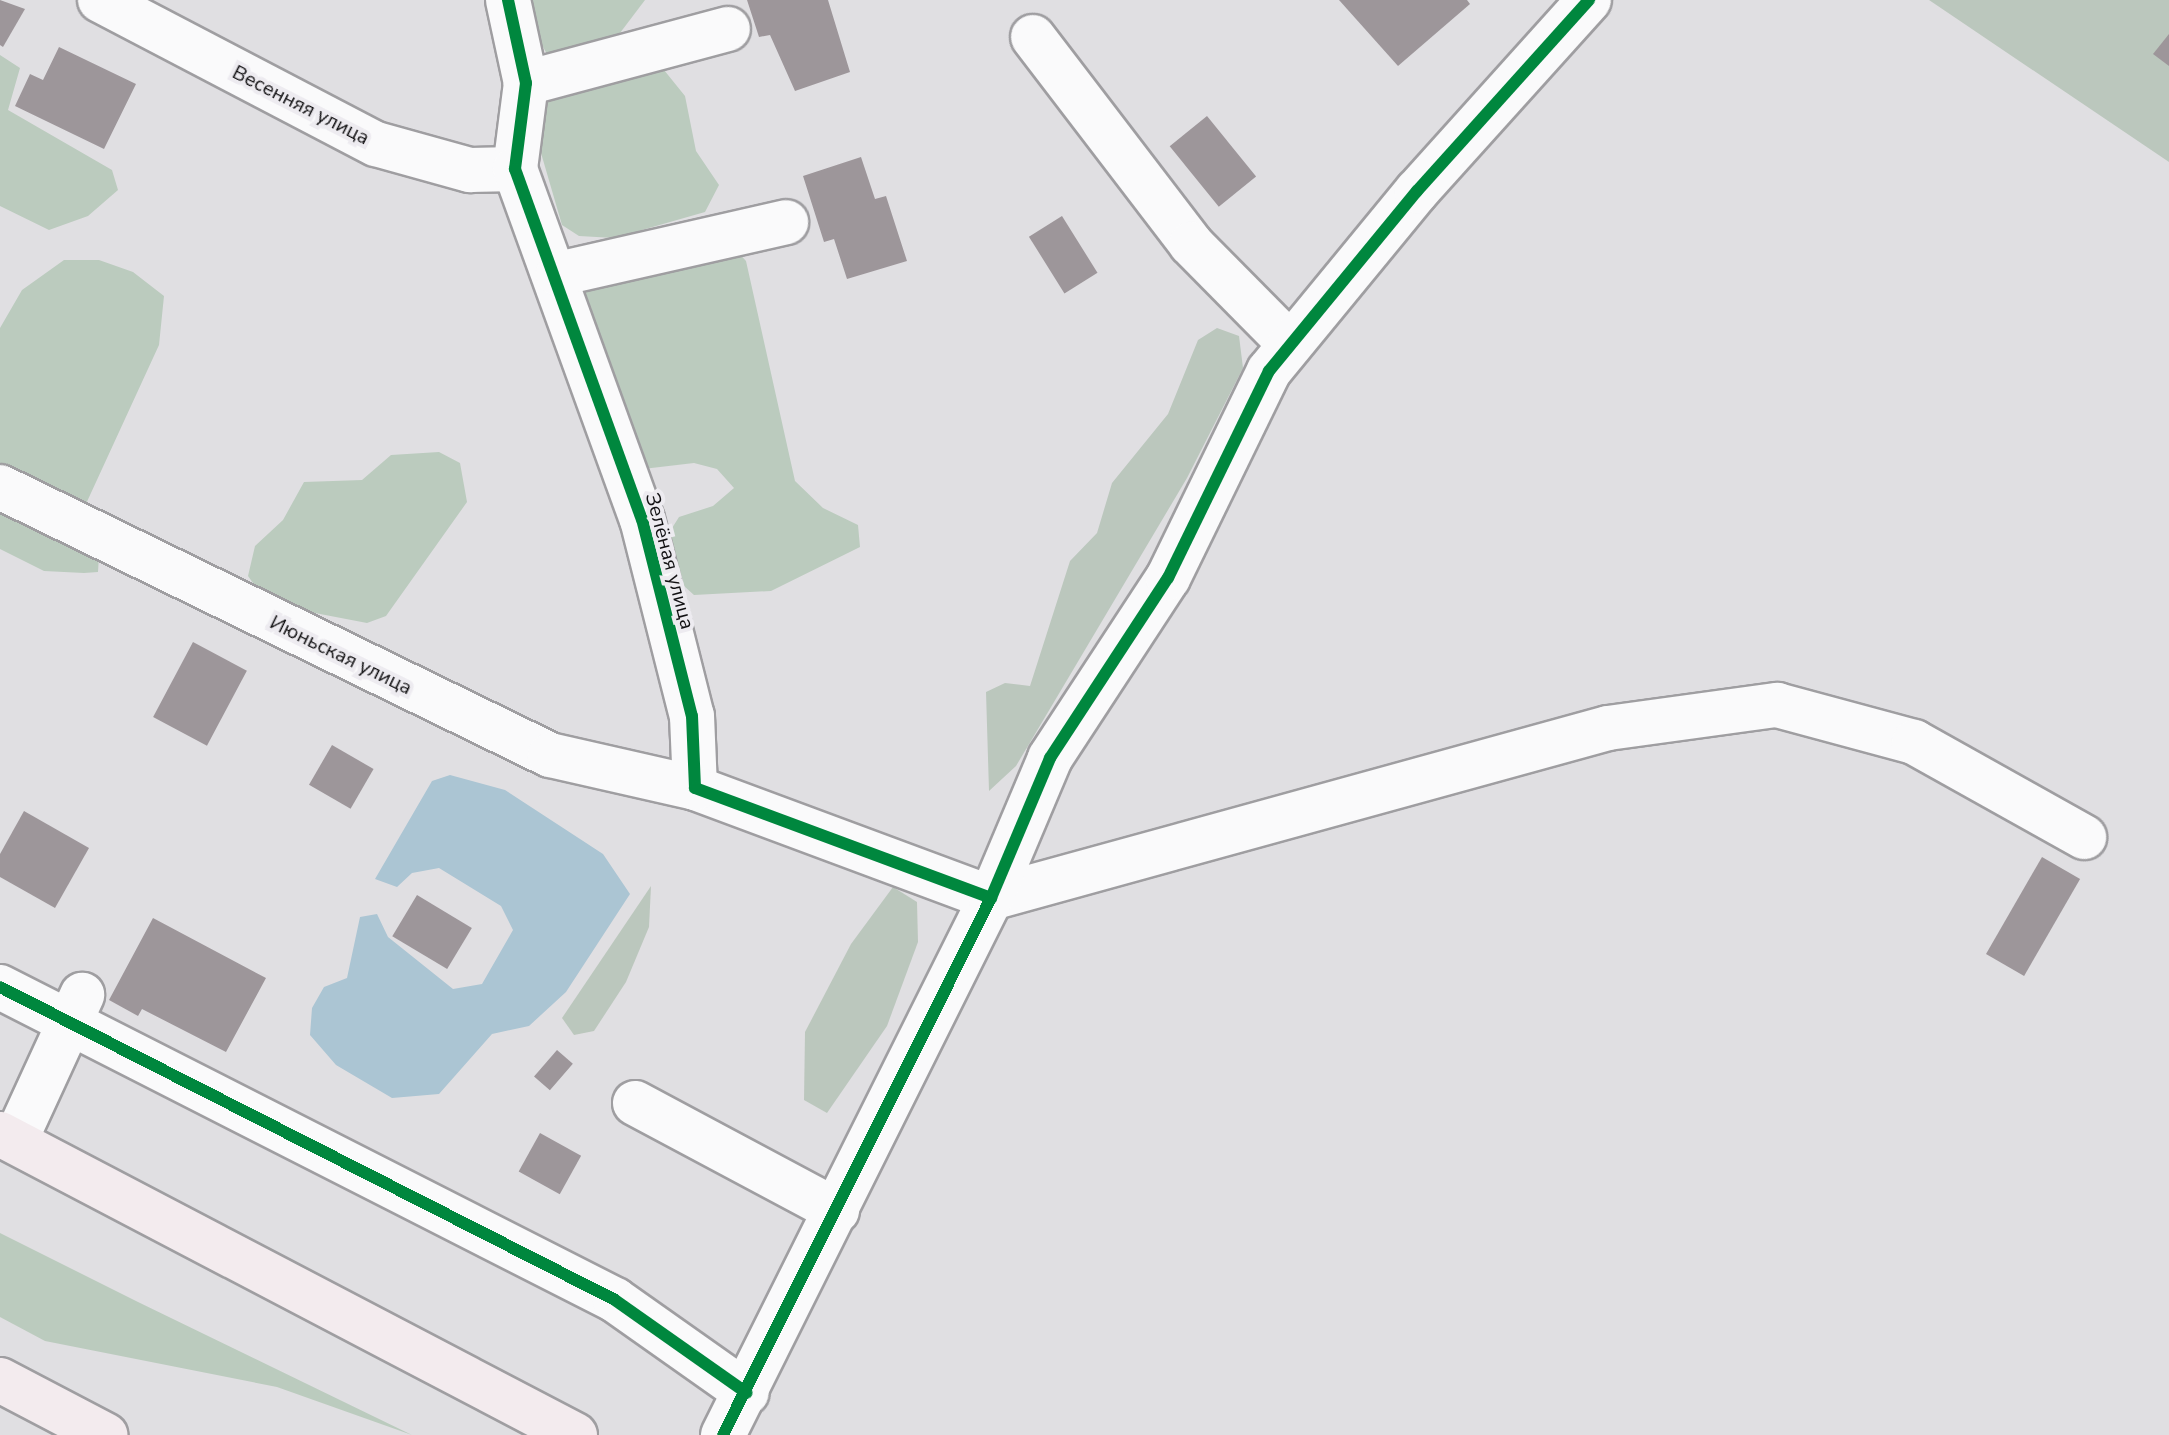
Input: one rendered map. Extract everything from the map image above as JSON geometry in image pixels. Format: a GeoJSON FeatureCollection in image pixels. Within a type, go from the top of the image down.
{"type":"FeatureCollection","features":[{"type":"Feature","properties":{"kind":"highway"},"geometry":{"type":"LineString","coordinates":[[8,1138],[575,1435]]}},
{"type":"Feature","properties":{"kind":"highway"},"geometry":{"type":"LineString","coordinates":[[0,1380],[105,1435]]}},
{"type":"Feature","properties":{"kind":"street","name":"Весенняя улица"},"geometry":{"type":"LineString","coordinates":[[100,0],[376,144],[470,170],[515,169]]}},
{"type":"Feature","properties":{"kind":"street","name":"Зелёная улица"},"geometry":{"type":"LineString","coordinates":[[508,0],[526,83],[515,169],[558,274],[642,519],[692,716],[695,788]]}},
{"type":"Feature","properties":{"kind":"street"},"geometry":{"type":"LineString","coordinates":[[723,1435],[747,1393],[991,898],[1050,758],[1168,578],[1288,342],[1589,0]]}},
{"type":"Feature","properties":{"kind":"street"},"geometry":{"type":"LineString","coordinates":[[526,83],[728,29]]}},
{"type":"Feature","properties":{"kind":"street"},"geometry":{"type":"LineString","coordinates":[[1033,37],[1191,244],[1288,342]]}},
{"type":"Feature","properties":{"kind":"street"},"geometry":{"type":"LineString","coordinates":[[558,274],[786,222]]}},
{"type":"Feature","properties":{"kind":"street","name":"Июньская улица"},"geometry":{"type":"LineString","coordinates":[[0,487],[550,755],[695,788]]}},
{"type":"Feature","properties":{"kind":"street"},"geometry":{"type":"LineString","coordinates":[[695,788],[991,898],[1608,728],[1777,705],[1914,742],[2084,837]]}},
{"type":"Feature","properties":{"kind":"street"},"geometry":{"type":"LineString","coordinates":[[0,987],[77,1011],[615,1300],[747,1393]]}},
{"type":"Feature","properties":{"kind":"street"},"geometry":{"type":"LineString","coordinates":[[8,1138],[77,1011]]}},
{"type":"Feature","properties":{"kind":"street"},"geometry":{"type":"LineString","coordinates":[[635,1103],[837,1211]]}},
{"type":"Feature","properties":{"kind":"shaded area"},"geometry":{"type":"Polygon","coordinates":[[[1929,0],[2169,0],[2169,162],[1929,0]]]}},
{"type":"Feature","properties":{"kind":"shaded area"},"geometry":{"type":"Polygon","coordinates":[[[1217,328],[1239,336],[1243,368],[1187,478],[1016,766],[989,791],[986,692],[1005,683],[1030,686],[1070,561],[1097,533],[1112,483],[1168,414],[1198,340],[1217,328]]]}},
{"type":"Feature","properties":{"kind":"shaded area"},"geometry":{"type":"Polygon","coordinates":[[[651,886],[649,927],[626,982],[594,1031],[574,1035],[562,1018],[651,886]]]}},
{"type":"Feature","properties":{"kind":"shaded area"},"geometry":{"type":"Polygon","coordinates":[[[893,887],[917,902],[918,942],[887,1026],[827,1113],[804,1100],[805,1032],[851,944],[893,887]]]}},
{"type":"Feature","properties":{"kind":"green space"},"geometry":{"type":"Polygon","coordinates":[[[516,0],[645,0],[620,33],[547,54],[516,0]]]}},
{"type":"Feature","properties":{"kind":"green space"},"geometry":{"type":"Polygon","coordinates":[[[0,55],[20,68],[8,110],[112,170],[118,190],[88,216],[49,230],[0,206],[0,55]]]}},
{"type":"Feature","properties":{"kind":"green space"},"geometry":{"type":"Polygon","coordinates":[[[637,68],[664,70],[685,96],[696,151],[719,185],[705,212],[614,238],[579,236],[562,225],[534,129],[547,90],[637,68]]]}},
{"type":"Feature","properties":{"kind":"green space"},"geometry":{"type":"Polygon","coordinates":[[[735,249],[746,261],[795,481],[823,508],[858,525],[860,547],[771,591],[694,595],[674,577],[667,536],[679,517],[713,506],[734,488],[717,469],[694,463],[643,469],[576,285],[735,249]]]}},
{"type":"Feature","properties":{"kind":"green space"},"geometry":{"type":"Polygon","coordinates":[[[64,260],[99,260],[133,272],[164,296],[159,345],[85,506],[100,539],[98,572],[44,571],[0,549],[0,328],[22,290],[64,260]]]}},
{"type":"Feature","properties":{"kind":"green space"},"geometry":{"type":"Polygon","coordinates":[[[439,452],[460,463],[467,502],[386,616],[367,623],[268,604],[248,576],[255,546],[283,520],[304,482],[362,480],[391,455],[439,452]]]}},
{"type":"Feature","properties":{"kind":"green space"},"geometry":{"type":"Polygon","coordinates":[[[0,1233],[412,1435],[277,1387],[45,1341],[0,1317],[0,1233]]]}},
{"type":"Feature","properties":{"kind":"water"},"geometry":{"type":"Polygon","coordinates":[[[450,775],[505,790],[603,854],[630,894],[566,992],[529,1026],[492,1034],[439,1094],[392,1098],[336,1065],[310,1035],[312,1008],[324,987],[347,978],[360,917],[377,914],[388,937],[453,989],[482,984],[513,930],[501,906],[439,868],[412,873],[397,887],[375,879],[432,781],[450,775]]]}},
{"type":"Feature","properties":{"kind":"building"},"geometry":{"type":"Polygon","coordinates":[[[0,0],[25,9],[3,47],[0,45],[0,0]]]}},
{"type":"Feature","properties":{"kind":"building"},"geometry":{"type":"Polygon","coordinates":[[[747,0],[828,0],[850,72],[795,91],[770,35],[759,37],[747,0]]]}},
{"type":"Feature","properties":{"kind":"building"},"geometry":{"type":"Polygon","coordinates":[[[1339,0],[1467,0],[1470,4],[1398,66],[1339,0]]]}},
{"type":"Feature","properties":{"kind":"building"},"geometry":{"type":"Polygon","coordinates":[[[2169,34],[2169,66],[2153,54],[2169,34]]]}},
{"type":"Feature","properties":{"kind":"building"},"geometry":{"type":"Polygon","coordinates":[[[59,47],[136,84],[104,149],[15,106],[30,74],[43,80],[59,47]]]}},
{"type":"Feature","properties":{"kind":"building"},"geometry":{"type":"Polygon","coordinates":[[[1207,116],[1256,177],[1219,207],[1170,146],[1207,116]]]}},
{"type":"Feature","properties":{"kind":"building"},"geometry":{"type":"Polygon","coordinates":[[[861,157],[875,199],[886,196],[907,261],[847,279],[834,239],[824,242],[803,176],[861,157]]]}},
{"type":"Feature","properties":{"kind":"building"},"geometry":{"type":"Polygon","coordinates":[[[1062,216],[1098,273],[1064,293],[1029,237],[1062,216]]]}},
{"type":"Feature","properties":{"kind":"building"},"geometry":{"type":"Polygon","coordinates":[[[193,642],[247,671],[207,746],[153,717],[193,642]]]}},
{"type":"Feature","properties":{"kind":"building"},"geometry":{"type":"Polygon","coordinates":[[[332,745],[374,769],[351,809],[309,785],[332,745]]]}},
{"type":"Feature","properties":{"kind":"building"},"geometry":{"type":"Polygon","coordinates":[[[24,811],[89,848],[55,908],[0,877],[0,854],[24,811]]]}},
{"type":"Feature","properties":{"kind":"building"},"geometry":{"type":"Polygon","coordinates":[[[2042,857],[2080,879],[2024,976],[1986,954],[2042,857]]]}},
{"type":"Feature","properties":{"kind":"building"},"geometry":{"type":"Polygon","coordinates":[[[417,895],[472,928],[447,969],[392,936],[417,895]]]}},
{"type":"Feature","properties":{"kind":"building"},"geometry":{"type":"Polygon","coordinates":[[[153,918],[266,978],[226,1052],[142,1009],[138,1016],[109,1000],[153,918]]]}},
{"type":"Feature","properties":{"kind":"building"},"geometry":{"type":"Polygon","coordinates":[[[557,1050],[573,1064],[550,1090],[534,1076],[557,1050]]]}},
{"type":"Feature","properties":{"kind":"building"},"geometry":{"type":"Polygon","coordinates":[[[540,1133],[581,1156],[560,1194],[519,1171],[540,1133]]]}},
{"type":"Feature","properties":{"kind":"cycle path"},"geometry":{"type":"LineString","coordinates":[[508,0],[526,83],[515,169],[642,519],[692,716],[695,788],[991,898]]}},
{"type":"Feature","properties":{"kind":"cycle path"},"geometry":{"type":"LineString","coordinates":[[723,1435],[991,898],[1050,758],[1168,578],[1269,371],[1417,191],[1589,0]]}},
{"type":"Feature","properties":{"kind":"cycle path"},"geometry":{"type":"LineString","coordinates":[[0,987],[615,1300],[747,1393]]}}]}
